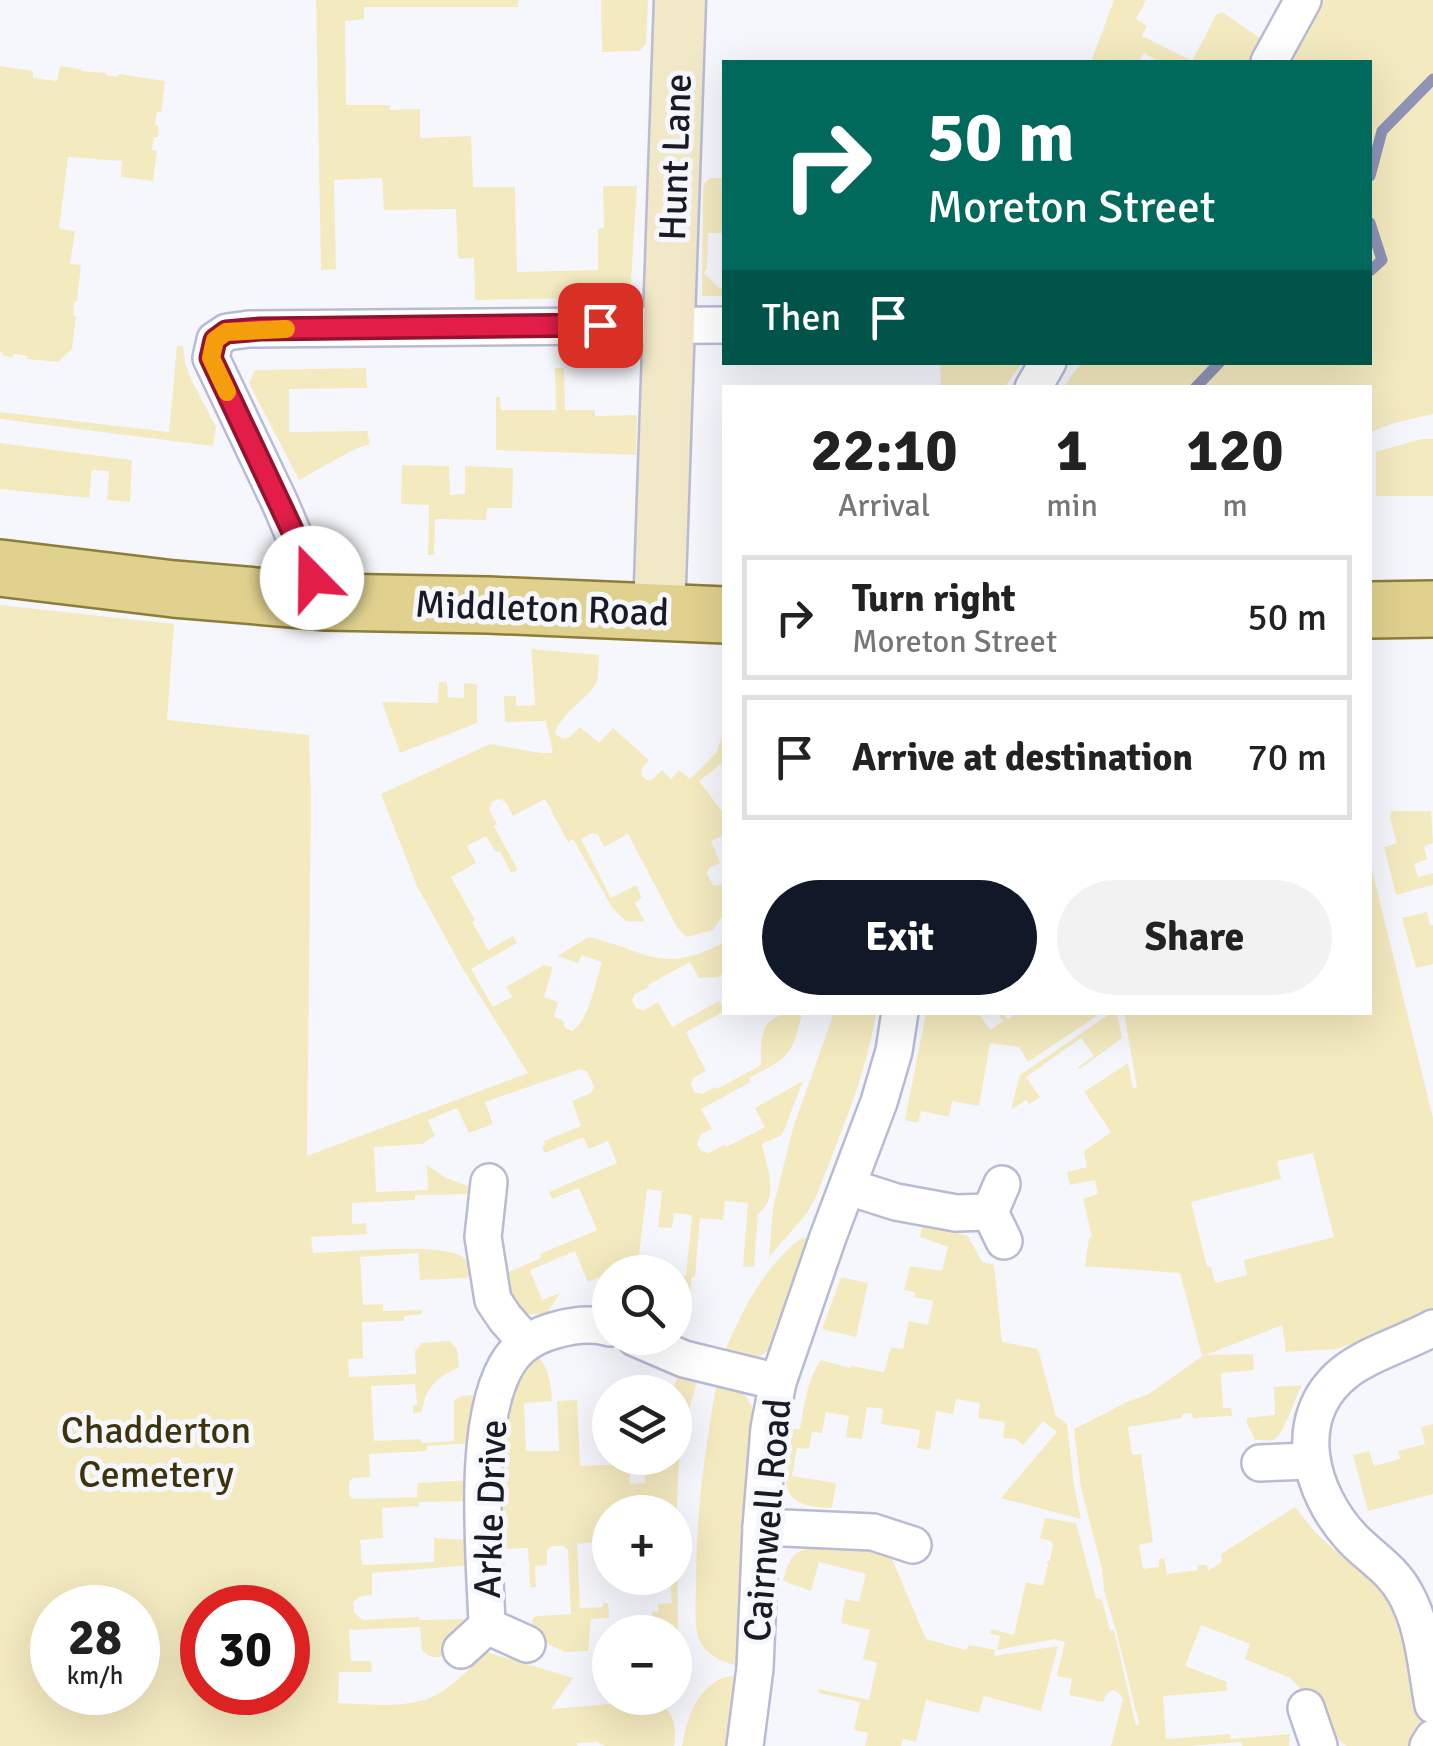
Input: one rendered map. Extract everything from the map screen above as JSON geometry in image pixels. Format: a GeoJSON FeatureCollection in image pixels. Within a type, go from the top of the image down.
{"type":"FeatureCollection","features":[{"type":"Feature","properties":{"kind":"main road","name":"Middleton Road"},"geometry":{"type":"LineString","coordinates":[[0,568],[326,602],[488,604],[722,615]]}},
{"type":"Feature","properties":{"kind":"main road"},"geometry":{"type":"LineString","coordinates":[[1372,610],[1433,610]]}},
{"type":"Feature","properties":{"kind":"street","name":"Hunt Lane"},"geometry":{"type":"LineString","coordinates":[[659,613],[680,0]]}},
{"type":"Feature","properties":{"kind":"street"},"geometry":{"type":"LineString","coordinates":[[1270,60],[1302,0]]}},
{"type":"Feature","properties":{"kind":"street"},"geometry":{"type":"LineString","coordinates":[[326,602],[211,358],[215,340],[226,332],[722,326]]}},
{"type":"Feature","properties":{"kind":"street","name":"Cairnwell Road"},"geometry":{"type":"LineString","coordinates":[[745,1746],[755,1668],[769,1428],[778,1382],[890,1068],[899,1015]]}},
{"type":"Feature","properties":{"kind":"street"},"geometry":{"type":"LineString","coordinates":[[489,1182],[468,1238],[493,1300],[505,1318],[526,1342],[545,1332],[592,1326]]}},
{"type":"Feature","properties":{"kind":"street"},"geometry":{"type":"LineString","coordinates":[[849,1186],[896,1202],[938,1210],[999,1212]]}},
{"type":"Feature","properties":{"kind":"street"},"geometry":{"type":"LineString","coordinates":[[1433,1328],[1354,1366],[1336,1381],[1314,1423],[1310,1461],[1317,1485],[1335,1516],[1404,1589],[1418,1624],[1433,1705]]}},
{"type":"Feature","properties":{"kind":"street","name":"Arkle Drive"},"geometry":{"type":"LineString","coordinates":[[526,1342],[510,1359],[501,1378],[488,1428],[474,1638],[527,1644]]}},
{"type":"Feature","properties":{"kind":"street"},"geometry":{"type":"LineString","coordinates":[[674,1355],[778,1382]]}},
{"type":"Feature","properties":{"kind":"street"},"geometry":{"type":"LineString","coordinates":[[1260,1463],[1310,1461]]}},
{"type":"Feature","properties":{"kind":"street"},"geometry":{"type":"LineString","coordinates":[[761,1527],[874,1520],[913,1546]]}},
{"type":"Feature","properties":{"kind":"street"},"geometry":{"type":"LineString","coordinates":[[1306,1708],[1320,1746]]}},
{"type":"Feature","properties":{"kind":"street"},"geometry":{"type":"LineString","coordinates":[[1428,1746],[1433,1738]]}},
{"type":"Feature","properties":{"kind":"green space"},"geometry":{"type":"Polygon","coordinates":[[[316,0],[518,0],[518,7],[364,7],[364,19],[345,21],[346,105],[420,109],[420,138],[471,136],[473,187],[515,187],[517,272],[598,270],[598,229],[604,228],[603,186],[637,186],[630,297],[475,300],[474,258],[458,259],[456,209],[384,210],[382,178],[334,180],[336,269],[321,270],[316,0]]]}},
{"type":"Feature","properties":{"kind":"green space"},"geometry":{"type":"Polygon","coordinates":[[[601,0],[648,0],[646,44],[639,51],[602,52],[601,0]]]}},
{"type":"Feature","properties":{"kind":"green space"},"geometry":{"type":"Polygon","coordinates":[[[1114,0],[1146,0],[1136,19],[1147,26],[1142,36],[1190,60],[1156,60],[1144,53],[1140,60],[1092,60],[1114,0]]]}},
{"type":"Feature","properties":{"kind":"green space"},"geometry":{"type":"Polygon","coordinates":[[[1317,0],[1433,0],[1433,414],[1372,431],[1372,385],[1065,385],[1080,365],[1372,365],[1372,60],[1287,60],[1309,28],[1317,0]]]}},
{"type":"Feature","properties":{"kind":"green space"},"geometry":{"type":"Polygon","coordinates":[[[1222,12],[1262,43],[1250,60],[1193,60],[1216,15],[1222,12]]]}},
{"type":"Feature","properties":{"kind":"green space"},"geometry":{"type":"Polygon","coordinates":[[[0,66],[33,71],[33,78],[57,81],[60,66],[165,81],[155,125],[159,127],[158,137],[154,137],[152,150],[157,151],[153,181],[121,177],[122,161],[68,157],[59,229],[75,231],[70,264],[81,265],[74,301],[72,349],[58,362],[14,354],[3,356],[0,352],[0,66]]]}},
{"type":"Feature","properties":{"kind":"green space"},"geometry":{"type":"Polygon","coordinates":[[[722,178],[722,233],[708,233],[704,273],[722,287],[722,296],[702,296],[706,181],[722,178]]]}},
{"type":"Feature","properties":{"kind":"green space"},"geometry":{"type":"Polygon","coordinates":[[[177,346],[183,346],[192,381],[216,427],[213,446],[0,419],[0,412],[169,432],[177,346]]]}},
{"type":"Feature","properties":{"kind":"green space"},"geometry":{"type":"Polygon","coordinates":[[[940,365],[1021,365],[1006,385],[941,385],[940,365]]]}},
{"type":"Feature","properties":{"kind":"green space"},"geometry":{"type":"Polygon","coordinates":[[[366,368],[367,388],[289,389],[289,432],[367,431],[370,444],[299,480],[249,383],[255,370],[366,368]]]}},
{"type":"Feature","properties":{"kind":"green space"},"geometry":{"type":"Polygon","coordinates":[[[555,368],[564,368],[565,410],[595,410],[595,416],[637,415],[636,455],[496,450],[496,397],[500,397],[501,410],[556,410],[555,368]]]}},
{"type":"Feature","properties":{"kind":"green space"},"geometry":{"type":"Polygon","coordinates":[[[1433,439],[1433,496],[1376,496],[1376,452],[1433,439]]]}},
{"type":"Feature","properties":{"kind":"green space"},"geometry":{"type":"Polygon","coordinates":[[[0,443],[132,460],[130,502],[107,500],[109,471],[92,470],[89,498],[0,489],[0,443]]]}},
{"type":"Feature","properties":{"kind":"green space"},"geometry":{"type":"Polygon","coordinates":[[[402,465],[449,466],[450,495],[465,494],[465,466],[513,468],[512,508],[487,508],[486,520],[435,519],[434,555],[428,555],[429,505],[401,504],[402,465]]]}},
{"type":"Feature","properties":{"kind":"green space","name":"Chadderton Cemetery"},"geometry":{"type":"Polygon","coordinates":[[[0,605],[174,624],[167,720],[309,735],[307,1156],[528,1073],[417,886],[381,794],[490,744],[553,753],[546,721],[505,722],[504,696],[516,696],[516,706],[535,705],[531,644],[532,649],[599,655],[597,681],[555,733],[562,739],[580,727],[599,743],[613,728],[649,760],[641,769],[647,780],[662,770],[671,779],[679,770],[690,779],[716,753],[722,736],[722,763],[699,781],[722,811],[722,836],[711,841],[720,863],[707,873],[712,884],[722,884],[722,918],[713,930],[687,937],[678,929],[628,834],[604,847],[598,835],[592,833],[581,839],[611,898],[636,885],[642,898],[635,903],[645,922],[626,921],[613,909],[573,839],[568,842],[545,799],[513,816],[506,802],[492,802],[489,810],[497,824],[494,826],[518,870],[511,873],[500,851],[496,852],[486,836],[467,846],[476,863],[451,877],[488,950],[513,936],[517,943],[471,969],[493,1007],[512,997],[506,987],[544,965],[553,967],[544,997],[558,1002],[554,1017],[563,1020],[565,1028],[572,1031],[588,1009],[602,962],[582,955],[578,963],[557,956],[589,937],[670,959],[704,952],[722,943],[722,974],[718,977],[699,978],[690,962],[648,985],[632,1000],[637,1009],[644,1010],[658,1002],[672,1027],[719,1001],[722,1013],[686,1032],[706,1071],[693,1078],[694,1092],[702,1094],[717,1089],[761,1065],[766,1026],[779,1016],[801,1015],[787,1054],[749,1078],[751,1082],[701,1109],[712,1129],[701,1134],[697,1144],[701,1151],[709,1153],[765,1127],[755,1108],[803,1081],[782,1135],[762,1144],[770,1191],[769,1200],[758,1214],[754,1267],[743,1266],[748,1203],[725,1201],[723,1220],[700,1218],[692,1277],[692,1255],[688,1255],[692,1215],[674,1213],[672,1228],[658,1227],[662,1191],[647,1189],[639,1255],[592,1255],[592,1280],[588,1282],[575,1251],[530,1270],[542,1300],[560,1293],[546,1315],[516,1309],[502,1275],[597,1230],[579,1188],[552,1199],[549,1192],[617,1163],[608,1141],[589,1149],[583,1137],[545,1153],[542,1146],[544,1141],[581,1126],[572,1101],[591,1093],[594,1087],[587,1071],[580,1069],[485,1102],[493,1124],[469,1133],[457,1108],[428,1120],[435,1136],[422,1144],[374,1147],[376,1192],[428,1190],[427,1165],[446,1178],[473,1188],[473,1194],[415,1195],[415,1200],[352,1203],[352,1224],[366,1223],[367,1234],[311,1237],[313,1253],[446,1251],[465,1258],[473,1273],[466,1278],[420,1280],[418,1253],[360,1257],[363,1305],[383,1304],[383,1311],[422,1310],[422,1314],[404,1316],[404,1321],[362,1322],[363,1358],[348,1359],[349,1377],[416,1374],[415,1351],[422,1343],[450,1341],[457,1349],[459,1367],[434,1384],[422,1412],[413,1413],[413,1406],[417,1405],[415,1384],[371,1386],[374,1441],[454,1441],[454,1400],[472,1395],[480,1402],[474,1443],[427,1446],[427,1451],[369,1454],[370,1477],[349,1482],[353,1499],[417,1497],[418,1483],[471,1480],[470,1501],[419,1502],[419,1506],[382,1508],[383,1538],[360,1540],[362,1565],[434,1562],[434,1538],[471,1540],[472,1565],[372,1573],[372,1595],[353,1602],[354,1613],[363,1620],[464,1619],[447,1639],[445,1655],[438,1657],[422,1650],[420,1627],[349,1630],[351,1661],[371,1661],[372,1672],[339,1672],[338,1703],[421,1701],[454,1683],[487,1652],[573,1678],[551,1709],[592,1705],[592,1715],[670,1715],[673,1719],[674,1746],[0,1746],[0,605]]]}},
{"type":"Feature","properties":{"kind":"green space"},"geometry":{"type":"Polygon","coordinates":[[[439,682],[447,682],[448,697],[464,698],[464,683],[477,684],[477,723],[400,753],[382,702],[438,703],[439,682]]]}},
{"type":"Feature","properties":{"kind":"green space"},"geometry":{"type":"Polygon","coordinates":[[[1391,811],[1431,811],[1433,843],[1424,846],[1427,859],[1414,864],[1418,877],[1433,873],[1433,885],[1396,895],[1384,847],[1397,843],[1391,811]]]}},
{"type":"Feature","properties":{"kind":"green space"},"geometry":{"type":"Polygon","coordinates":[[[1372,870],[1433,1118],[1433,1314],[1407,1327],[1335,1349],[1286,1352],[1282,1325],[1206,1355],[1253,1354],[1254,1370],[1221,1373],[1223,1408],[1231,1408],[1232,1416],[1193,1418],[1192,1413],[1182,1414],[1182,1418],[1128,1427],[1132,1455],[1141,1454],[1153,1542],[1139,1545],[1143,1569],[1159,1567],[1159,1559],[1164,1558],[1167,1574],[1198,1570],[1198,1565],[1207,1565],[1208,1571],[1222,1562],[1221,1554],[1295,1507],[1316,1533],[1339,1554],[1345,1549],[1396,1602],[1423,1718],[1408,1746],[1346,1746],[1329,1732],[1315,1690],[1305,1694],[1290,1678],[1245,1659],[1250,1644],[1201,1625],[1185,1666],[1227,1682],[1226,1691],[1163,1696],[1166,1739],[1290,1734],[1289,1746],[1242,1746],[1241,1742],[1111,1746],[1123,1699],[1112,1690],[1103,1702],[1069,1695],[1072,1679],[1057,1676],[1065,1642],[1054,1639],[997,1650],[1000,1636],[990,1634],[991,1629],[1014,1635],[1026,1582],[1043,1586],[1053,1545],[1040,1538],[1045,1518],[1076,1523],[1096,1598],[1102,1600],[1110,1631],[1114,1630],[1136,1726],[1139,1724],[1081,1488],[1074,1429],[1149,1394],[1202,1356],[1180,1273],[1085,1266],[1092,1237],[1083,1199],[1098,1194],[1095,1180],[1070,1185],[1067,1172],[1087,1167],[1084,1151],[1111,1132],[1084,1092],[1128,1063],[1133,1089],[1137,1087],[1124,1015],[1372,1015],[1372,870]],[[1313,1153],[1277,1161],[1281,1179],[1191,1202],[1207,1267],[1211,1267],[1215,1283],[1247,1275],[1244,1260],[1334,1237],[1313,1153]]]}},
{"type":"Feature","properties":{"kind":"green space"},"geometry":{"type":"Polygon","coordinates":[[[1427,912],[1433,925],[1433,964],[1416,968],[1402,918],[1427,912]]]}},
{"type":"Feature","properties":{"kind":"green space"},"geometry":{"type":"Polygon","coordinates":[[[833,1015],[876,1015],[851,1106],[816,1197],[769,1257],[773,1208],[793,1128],[833,1015]]]}},
{"type":"Feature","properties":{"kind":"green space"},"geometry":{"type":"Polygon","coordinates":[[[926,1015],[980,1015],[990,1030],[1003,1021],[998,1015],[1008,1019],[1014,1015],[1098,1015],[1028,1062],[1019,1047],[990,1043],[979,1106],[952,1101],[949,1117],[921,1111],[918,1123],[905,1120],[926,1015]]]}},
{"type":"Feature","properties":{"kind":"green space"},"geometry":{"type":"Polygon","coordinates":[[[1108,1015],[1117,1015],[1122,1038],[1080,1069],[1094,1056],[1081,1038],[1026,1077],[1040,1097],[1011,1110],[1020,1075],[1108,1015]]]}},
{"type":"Feature","properties":{"kind":"green space"},"geometry":{"type":"Polygon","coordinates":[[[923,1224],[968,1236],[982,1262],[994,1265],[1002,1342],[1038,1349],[1056,1416],[1067,1424],[1081,1519],[1001,1498],[1057,1432],[1043,1421],[1023,1445],[1015,1439],[1003,1438],[1005,1422],[978,1418],[980,1403],[956,1399],[953,1414],[936,1411],[930,1450],[917,1448],[920,1430],[881,1424],[883,1409],[867,1407],[862,1439],[846,1437],[849,1416],[826,1412],[822,1433],[812,1432],[809,1449],[797,1448],[792,1476],[836,1483],[832,1508],[798,1502],[790,1495],[786,1474],[793,1429],[800,1429],[809,1385],[821,1360],[884,1372],[891,1347],[903,1349],[909,1321],[928,1325],[933,1301],[904,1290],[910,1266],[942,1271],[948,1247],[920,1237],[923,1224]]]}},
{"type":"Feature","properties":{"kind":"green space"},"geometry":{"type":"Polygon","coordinates":[[[802,1238],[807,1238],[810,1245],[773,1347],[749,1359],[723,1356],[745,1307],[765,1276],[802,1238]]]}},
{"type":"Feature","properties":{"kind":"green space"},"geometry":{"type":"Polygon","coordinates":[[[841,1277],[868,1283],[856,1337],[822,1329],[841,1277]]]}},
{"type":"Feature","properties":{"kind":"green space"},"geometry":{"type":"Polygon","coordinates":[[[536,1356],[540,1360],[547,1370],[552,1401],[524,1403],[526,1451],[559,1451],[557,1401],[577,1400],[580,1466],[592,1465],[592,1475],[630,1475],[630,1484],[645,1483],[645,1475],[678,1475],[677,1495],[592,1495],[592,1542],[577,1544],[580,1608],[603,1607],[603,1603],[608,1603],[609,1615],[592,1615],[588,1651],[565,1652],[544,1642],[543,1634],[532,1627],[532,1619],[537,1616],[571,1614],[568,1550],[551,1546],[547,1550],[547,1565],[535,1566],[536,1587],[530,1587],[528,1548],[506,1549],[505,1510],[495,1510],[509,1396],[523,1366],[536,1356]]]}},
{"type":"Feature","properties":{"kind":"green space"},"geometry":{"type":"Polygon","coordinates":[[[679,1370],[699,1375],[692,1399],[692,1375],[678,1375],[679,1370]]]}},
{"type":"Feature","properties":{"kind":"green space"},"geometry":{"type":"Polygon","coordinates":[[[717,1381],[741,1391],[754,1412],[740,1666],[709,1653],[701,1643],[696,1624],[699,1506],[717,1381]]]}},
{"type":"Feature","properties":{"kind":"green space"},"geometry":{"type":"Polygon","coordinates":[[[1302,1385],[1277,1437],[1255,1440],[1247,1418],[1275,1415],[1274,1387],[1302,1385]]]}},
{"type":"Feature","properties":{"kind":"green space"},"geometry":{"type":"Polygon","coordinates":[[[1433,1424],[1433,1494],[1368,1511],[1353,1455],[1369,1451],[1374,1466],[1400,1459],[1398,1451],[1425,1444],[1421,1427],[1433,1424]]]}},
{"type":"Feature","properties":{"kind":"green space"},"geometry":{"type":"Polygon","coordinates":[[[822,1547],[876,1549],[892,1559],[926,1639],[966,1650],[969,1645],[995,1650],[994,1656],[1058,1646],[1041,1711],[984,1696],[979,1713],[926,1700],[916,1742],[903,1739],[901,1746],[865,1746],[868,1733],[854,1730],[860,1702],[819,1693],[819,1689],[869,1700],[877,1663],[863,1659],[870,1630],[841,1623],[845,1599],[859,1602],[866,1574],[819,1562],[811,1591],[783,1581],[795,1555],[822,1547]]]}},
{"type":"Feature","properties":{"kind":"green space"},"geometry":{"type":"Polygon","coordinates":[[[671,1595],[678,1595],[678,1615],[652,1615],[658,1611],[658,1604],[672,1603],[671,1595]]]}},
{"type":"Feature","properties":{"kind":"green space"},"geometry":{"type":"Polygon","coordinates":[[[739,1677],[730,1746],[682,1746],[696,1703],[719,1680],[739,1677]]]}},
{"type":"Feature","properties":{"kind":"waterway"},"geometry":{"type":"LineString","coordinates":[[1372,168],[1382,131],[1433,79]]}},
{"type":"Feature","properties":{"kind":"waterway"},"geometry":{"type":"LineString","coordinates":[[1372,229],[1382,260],[1372,269]]}},
{"type":"Feature","properties":{"kind":"waterway"},"geometry":{"type":"LineString","coordinates":[[1198,385],[1217,365]]}},
{"type":"Feature","properties":{"kind":"slow traffic"},"geometry":{"type":"LineString","coordinates":[[227,392],[211,358],[215,340],[226,332],[286,329]]}},
{"type":"Feature","properties":{"kind":"route"},"geometry":{"type":"LineString","coordinates":[[312,578],[211,358],[215,340],[226,332],[260,329],[600,325]]}}]}
